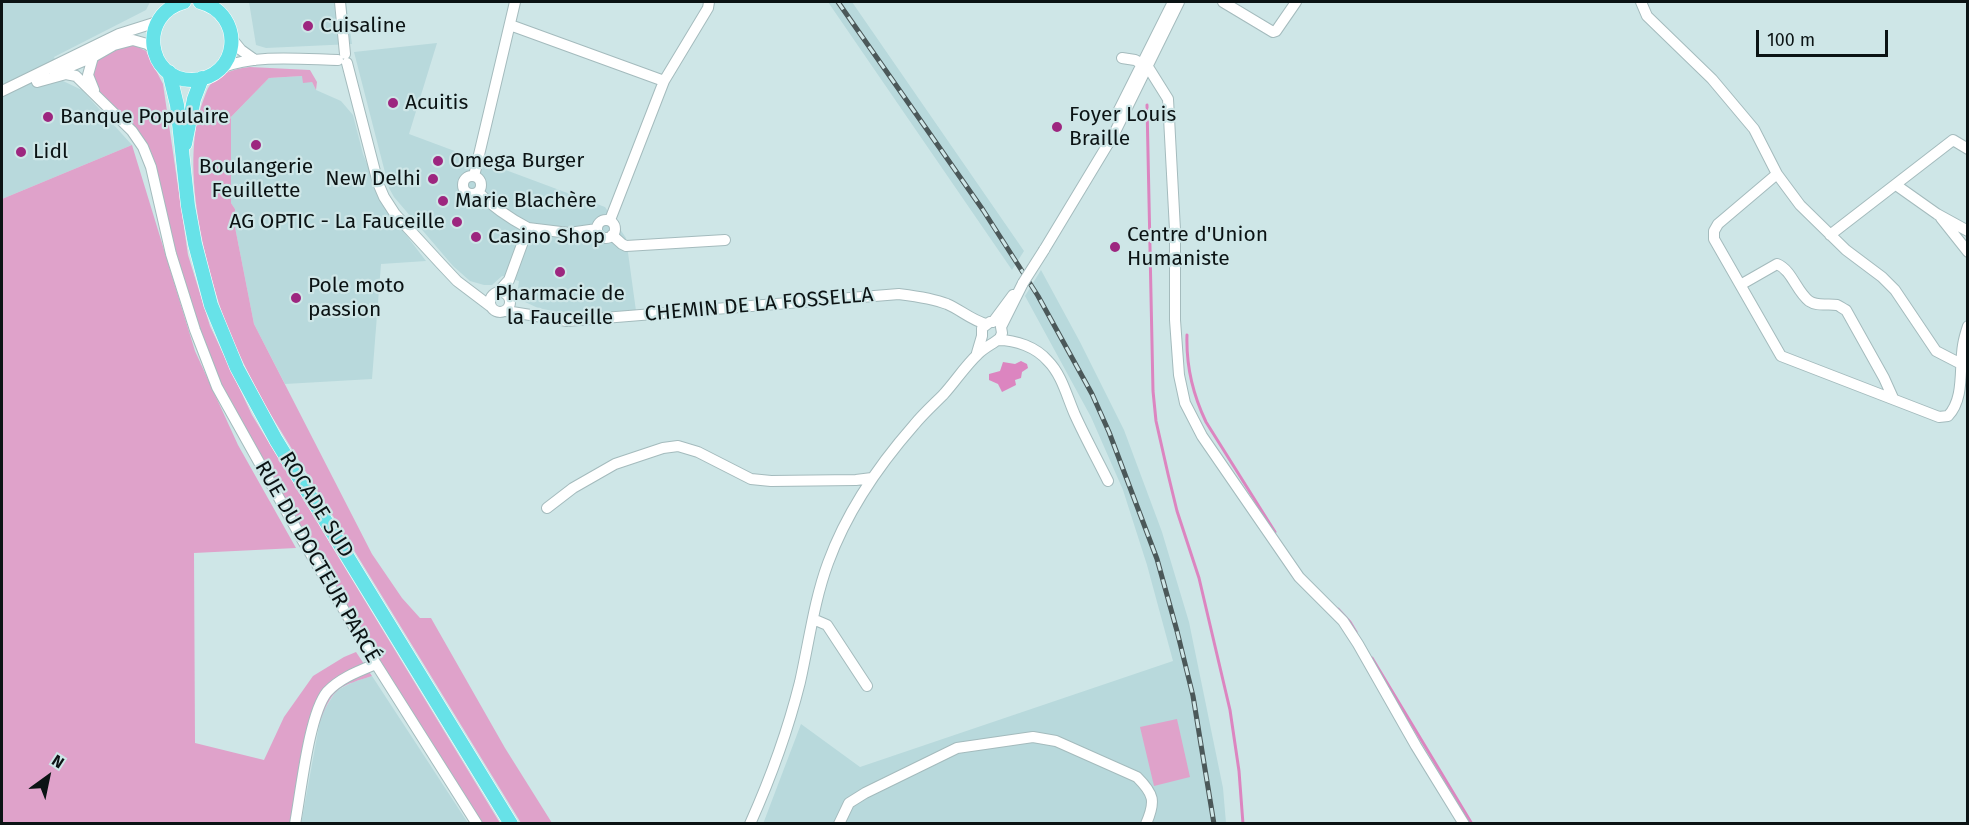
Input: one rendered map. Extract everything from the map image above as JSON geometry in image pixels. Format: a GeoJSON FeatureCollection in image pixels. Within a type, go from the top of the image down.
{"type":"FeatureCollection","features":[{"type":"Feature","properties":{"kind":"main road"},"geometry":{"type":"LineString","coordinates":[[154,49],[153,36],[157,22],[165,11],[180,2]]}},
{"type":"Feature","properties":{"kind":"main road"},"geometry":{"type":"LineString","coordinates":[[169,72],[186,79],[202,78],[213,74],[220,68],[229,54],[232,39],[226,20],[208,3]]}},
{"type":"Feature","properties":{"kind":"main road","name":"ROCADE SUD"},"geometry":{"type":"LineString","coordinates":[[154,49],[159,61],[169,72],[177,105],[188,206],[198,259],[211,305],[237,368],[276,440],[511,824]]}},
{"type":"Feature","properties":{"kind":"main road"},"geometry":{"type":"LineString","coordinates":[[183,161],[194,99],[202,78]]}},
{"type":"Feature","properties":{"kind":"street"},"geometry":{"type":"LineString","coordinates":[[340,2],[343,59],[378,183],[395,213],[441,264],[497,312],[528,228]]}},
{"type":"Feature","properties":{"kind":"street"},"geometry":{"type":"LineString","coordinates":[[474,176],[515,2]]}},
{"type":"Feature","properties":{"kind":"street"},"geometry":{"type":"LineString","coordinates":[[610,220],[664,81],[708,8],[709,2]]}},
{"type":"Feature","properties":{"kind":"street"},"geometry":{"type":"LineString","coordinates":[[750,824],[786,736],[818,594],[828,562],[852,508],[872,478],[915,424],[976,355],[992,332],[1114,134],[1173,2]]}},
{"type":"Feature","properties":{"kind":"street"},"geometry":{"type":"LineString","coordinates":[[1142,70],[1179,2]]}},
{"type":"Feature","properties":{"kind":"street"},"geometry":{"type":"LineString","coordinates":[[1225,3],[1276,32],[1296,2]]}},
{"type":"Feature","properties":{"kind":"street"},"geometry":{"type":"LineString","coordinates":[[1641,2],[1647,16],[1712,79],[1754,129],[1777,174],[1800,205],[1830,235],[1895,290],[1936,351],[1964,365]]}},
{"type":"Feature","properties":{"kind":"street"},"geometry":{"type":"LineString","coordinates":[[2,92],[120,34],[157,22]]}},
{"type":"Feature","properties":{"kind":"street"},"geometry":{"type":"LineString","coordinates":[[510,25],[664,81]]}},
{"type":"Feature","properties":{"kind":"street"},"geometry":{"type":"LineString","coordinates":[[2,92],[66,74],[76,76],[77,63],[83,54],[120,34]]}},
{"type":"Feature","properties":{"kind":"street"},"geometry":{"type":"LineString","coordinates":[[232,39],[241,50],[255,60]]}},
{"type":"Feature","properties":{"kind":"street"},"geometry":{"type":"LineString","coordinates":[[37,82],[114,45],[132,40],[147,44],[154,49]]}},
{"type":"Feature","properties":{"kind":"street"},"geometry":{"type":"LineString","coordinates":[[93,57],[88,75],[96,95]]}},
{"type":"Feature","properties":{"kind":"street"},"geometry":{"type":"LineString","coordinates":[[1122,58],[1135,60],[1142,70],[1161,85],[1168,99],[1175,230],[1175,320],[1179,375],[1185,403],[1202,436],[1299,577],[1343,621],[1464,824]]}},
{"type":"Feature","properties":{"kind":"street"},"geometry":{"type":"LineString","coordinates":[[220,68],[255,60],[343,59]]}},
{"type":"Feature","properties":{"kind":"street","name":"RUE DU DOCTEUR PARCÉ"},"geometry":{"type":"LineString","coordinates":[[76,76],[132,131],[143,147],[151,167],[171,254],[195,330],[217,387],[303,542],[376,664],[477,824]]}},
{"type":"Feature","properties":{"kind":"street"},"geometry":{"type":"LineString","coordinates":[[1830,235],[1953,140],[1968,149]]}},
{"type":"Feature","properties":{"kind":"street"},"geometry":{"type":"LineString","coordinates":[[1777,174],[1718,224],[1714,231],[1714,239],[1742,284],[1781,356],[1939,417],[1948,416],[1953,410],[1968,352]]}},
{"type":"Feature","properties":{"kind":"street"},"geometry":{"type":"LineString","coordinates":[[469,176],[479,179],[481,184],[478,192],[470,194],[463,188],[465,179],[469,176]]}},
{"type":"Feature","properties":{"kind":"street"},"geometry":{"type":"LineString","coordinates":[[1896,185],[1968,231]]}},
{"type":"Feature","properties":{"kind":"street"},"geometry":{"type":"LineString","coordinates":[[478,192],[490,204],[528,228],[569,233],[597,229]]}},
{"type":"Feature","properties":{"kind":"street"},"geometry":{"type":"LineString","coordinates":[[1937,213],[1968,252]]}},
{"type":"Feature","properties":{"kind":"street"},"geometry":{"type":"LineString","coordinates":[[597,229],[601,221],[610,220]]}},
{"type":"Feature","properties":{"kind":"street"},"geometry":{"type":"LineString","coordinates":[[597,229],[601,237],[607,238],[612,235],[615,227],[610,220]]}},
{"type":"Feature","properties":{"kind":"street"},"geometry":{"type":"LineString","coordinates":[[612,235],[626,246],[725,240]]}},
{"type":"Feature","properties":{"kind":"street"},"geometry":{"type":"LineString","coordinates":[[1742,284],[1777,264],[1786,270],[1799,292],[1811,302],[1823,306],[1837,305],[1846,310],[1893,398]]}},
{"type":"Feature","properties":{"kind":"street","name":"CHEMIN DE LA FOSSELLA"},"geometry":{"type":"LineString","coordinates":[[471,291],[503,299],[539,317],[567,321],[899,294],[927,298],[948,305],[992,332]]}},
{"type":"Feature","properties":{"kind":"street"},"geometry":{"type":"LineString","coordinates":[[490,306],[490,300],[503,299]]}},
{"type":"Feature","properties":{"kind":"street"},"geometry":{"type":"LineString","coordinates":[[1964,365],[1963,344],[1968,326]]}},
{"type":"Feature","properties":{"kind":"street"},"geometry":{"type":"LineString","coordinates":[[992,332],[1038,353],[1049,361],[1059,377],[1108,481]]}},
{"type":"Feature","properties":{"kind":"street"},"geometry":{"type":"LineString","coordinates":[[547,508],[573,488],[615,464],[663,448],[678,446],[698,452],[751,479],[771,481],[872,478]]}},
{"type":"Feature","properties":{"kind":"street"},"geometry":{"type":"LineString","coordinates":[[813,619],[827,625],[867,686]]}},
{"type":"Feature","properties":{"kind":"street"},"geometry":{"type":"LineString","coordinates":[[295,824],[314,722],[320,703],[329,690],[342,680],[376,664]]}},
{"type":"Feature","properties":{"kind":"street"},"geometry":{"type":"LineString","coordinates":[[838,824],[849,803],[957,748],[1033,737],[1056,741],[1137,777],[1146,786],[1154,807],[1146,824]]}},
{"type":"Feature","properties":{"kind":"shaded area"},"geometry":{"type":"Polygon","coordinates":[[[2,2],[150,2],[146,10],[54,57],[63,81],[82,90],[132,145],[2,199],[2,2]]]}},
{"type":"Feature","properties":{"kind":"shaded area"},"geometry":{"type":"Polygon","coordinates":[[[249,2],[346,2],[352,44],[266,48],[256,45],[249,2]]]}},
{"type":"Feature","properties":{"kind":"shaded area"},"geometry":{"type":"Polygon","coordinates":[[[828,2],[852,2],[1024,251],[1012,270],[828,2]]]}},
{"type":"Feature","properties":{"kind":"shaded area"},"geometry":{"type":"Polygon","coordinates":[[[437,43],[409,134],[605,207],[626,238],[636,311],[622,313],[558,312],[538,308],[523,301],[518,288],[519,281],[502,276],[492,285],[470,281],[453,266],[394,197],[389,188],[354,52],[437,43]]]}},
{"type":"Feature","properties":{"kind":"shaded area"},"geometry":{"type":"Polygon","coordinates":[[[132,44],[146,51],[163,84],[188,255],[210,326],[252,415],[500,823],[482,823],[380,661],[307,539],[221,385],[199,329],[175,253],[155,166],[100,93],[93,75],[96,60],[115,49],[132,44]]]}},
{"type":"Feature","properties":{"kind":"shaded area"},"geometry":{"type":"Polygon","coordinates":[[[250,67],[310,70],[317,82],[316,90],[312,82],[303,83],[302,76],[269,78],[231,117],[231,203],[235,209],[235,227],[254,324],[372,554],[402,598],[420,618],[431,618],[505,748],[552,823],[521,823],[268,410],[223,315],[208,265],[197,209],[194,180],[196,126],[209,87],[224,74],[250,67]]]}},
{"type":"Feature","properties":{"kind":"shaded area"},"geometry":{"type":"Polygon","coordinates":[[[302,76],[312,82],[316,90],[341,101],[353,115],[363,154],[384,206],[426,261],[381,264],[372,379],[285,384],[254,324],[235,227],[235,209],[231,203],[231,117],[269,78],[302,76]]]}},
{"type":"Feature","properties":{"kind":"shaded area"},"geometry":{"type":"Polygon","coordinates":[[[132,145],[195,351],[238,445],[296,548],[194,553],[195,743],[264,760],[284,717],[313,676],[356,652],[372,676],[338,690],[329,700],[322,715],[312,752],[301,823],[2,824],[2,199],[132,145]]]}},
{"type":"Feature","properties":{"kind":"shaded area"},"geometry":{"type":"Polygon","coordinates":[[[1041,270],[1124,430],[1162,532],[1189,622],[1223,788],[1226,823],[763,824],[801,724],[860,767],[1173,661],[1147,565],[1123,490],[1091,417],[1025,296],[1041,270]]]}},
{"type":"Feature","properties":{"kind":"shaded area"},"geometry":{"type":"Polygon","coordinates":[[[1021,361],[1027,364],[1028,368],[1022,372],[1021,378],[1015,380],[1016,385],[1002,392],[998,384],[989,380],[989,374],[1000,371],[1003,362],[1015,364],[1021,361]]]}},
{"type":"Feature","properties":{"kind":"shaded area"},"geometry":{"type":"Polygon","coordinates":[[[372,676],[468,823],[301,824],[321,715],[336,691],[372,676]]]}},
{"type":"Feature","properties":{"kind":"shaded area"},"geometry":{"type":"Polygon","coordinates":[[[1177,719],[1190,777],[1154,786],[1140,727],[1177,719]]]}},
{"type":"Feature","properties":{"kind":"waterway"},"geometry":{"type":"LineString","coordinates":[[1147,105],[1153,391],[1156,421],[1177,511],[1199,578],[1230,710],[1239,771],[1243,824]]}},
{"type":"Feature","properties":{"kind":"waterway"},"geometry":{"type":"LineString","coordinates":[[1187,335],[1189,369],[1201,412],[1275,532]]}},
{"type":"Feature","properties":{"kind":"waterway"},"geometry":{"type":"LineString","coordinates":[[1338,609],[1356,632]]}},
{"type":"Feature","properties":{"kind":"waterway"},"geometry":{"type":"LineString","coordinates":[[1372,658],[1472,824]]}},
{"type":"Feature","properties":{"kind":"railway"},"geometry":{"type":"LineString","coordinates":[[838,2],[983,210],[1038,296],[1092,394],[1109,432],[1157,559],[1193,696],[1214,824]]}},
{"type":"Feature","properties":{"kind":"place","name":"Cuisaline"},"geometry":{"type":"Point","coordinates":[308,26]}},
{"type":"Feature","properties":{"kind":"place","name":"Acuitis"},"geometry":{"type":"Point","coordinates":[393,103]}},
{"type":"Feature","properties":{"kind":"place","name":"Banque Populaire"},"geometry":{"type":"Point","coordinates":[48,117]}},
{"type":"Feature","properties":{"kind":"place","name":"Foyer Louis Braille"},"geometry":{"type":"Point","coordinates":[1057,127]}},
{"type":"Feature","properties":{"kind":"place","name":"Boulangerie Feuillette"},"geometry":{"type":"Point","coordinates":[256,145]}},
{"type":"Feature","properties":{"kind":"place","name":"Lidl"},"geometry":{"type":"Point","coordinates":[21,152]}},
{"type":"Feature","properties":{"kind":"place","name":"Omega Burger"},"geometry":{"type":"Point","coordinates":[438,161]}},
{"type":"Feature","properties":{"kind":"place","name":"New Delhi"},"geometry":{"type":"Point","coordinates":[433,179]}},
{"type":"Feature","properties":{"kind":"place","name":"Marie Blachère"},"geometry":{"type":"Point","coordinates":[443,201]}},
{"type":"Feature","properties":{"kind":"place","name":"AG OPTIC - La Fauceille"},"geometry":{"type":"Point","coordinates":[457,222]}},
{"type":"Feature","properties":{"kind":"place","name":"Casino Shop"},"geometry":{"type":"Point","coordinates":[476,237]}},
{"type":"Feature","properties":{"kind":"place","name":"Centre d'Union Humaniste"},"geometry":{"type":"Point","coordinates":[1115,247]}},
{"type":"Feature","properties":{"kind":"place","name":"Pharmacie de la Fauceille"},"geometry":{"type":"Point","coordinates":[560,272]}},
{"type":"Feature","properties":{"kind":"place","name":"Pole moto passion"},"geometry":{"type":"Point","coordinates":[296,298]}}]}
